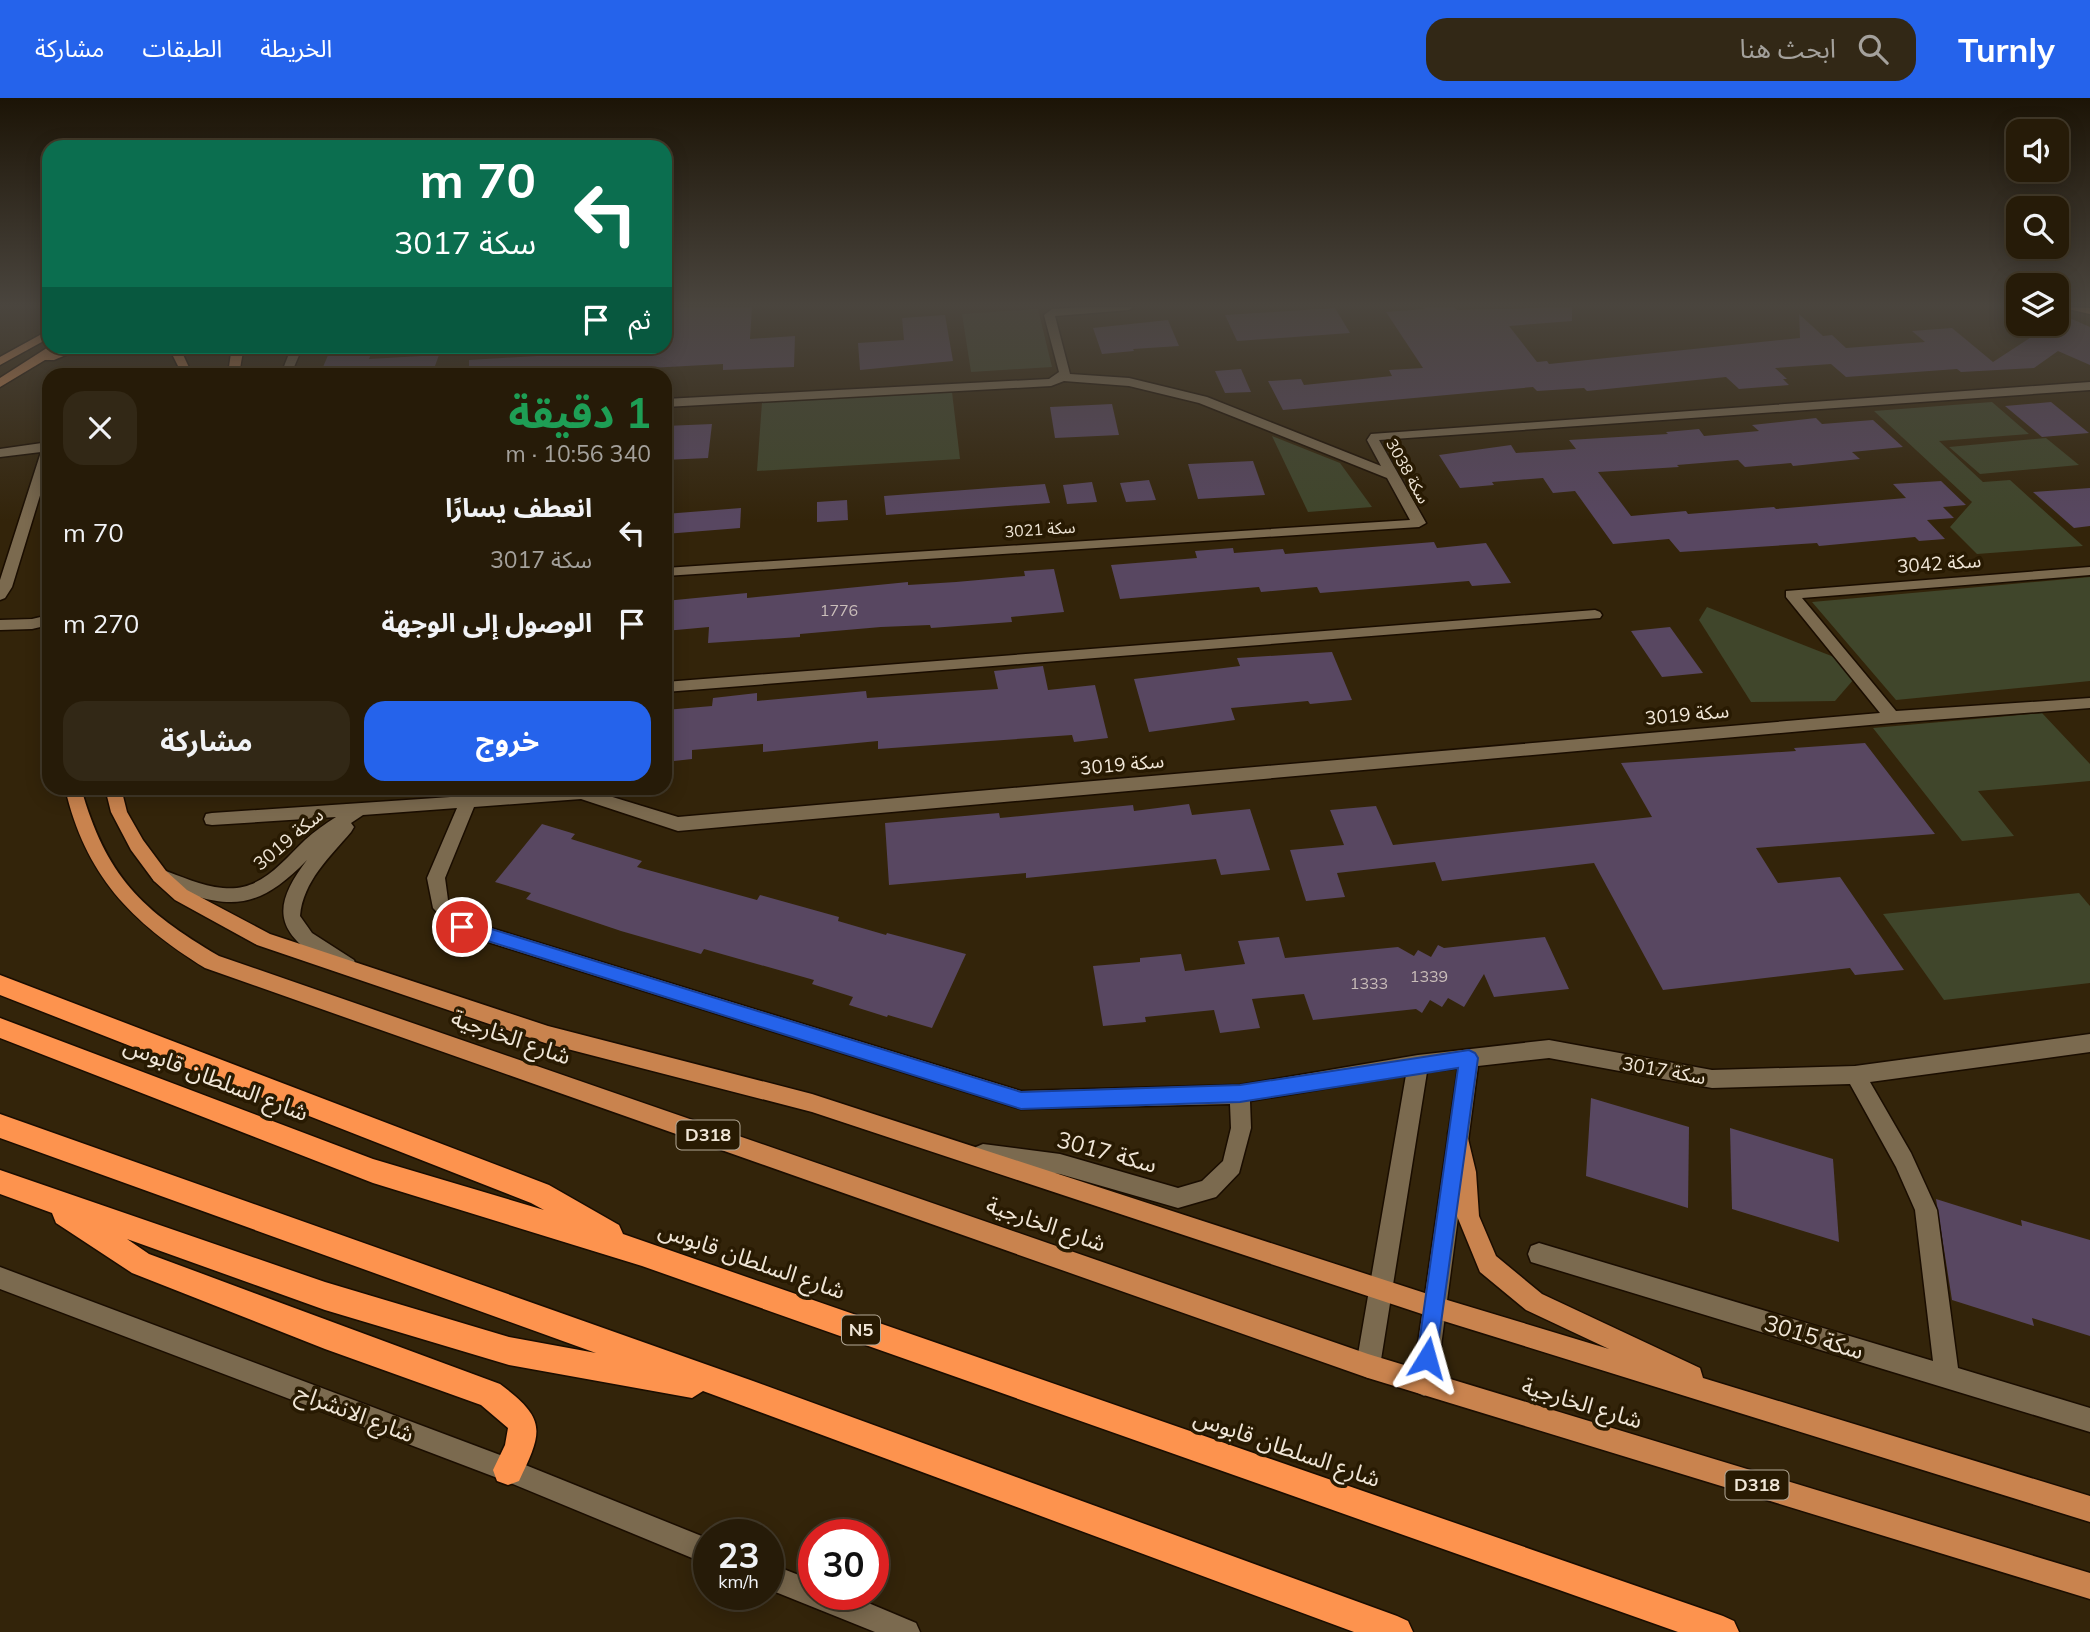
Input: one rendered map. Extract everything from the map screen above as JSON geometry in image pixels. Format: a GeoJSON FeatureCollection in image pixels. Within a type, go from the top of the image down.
{"type":"FeatureCollection","features":[{"type":"Feature","properties":{"kind":"highway"},"geometry":{"type":"LineString","coordinates":[[0,985],[540,1195],[642,1253]]}},
{"type":"Feature","properties":{"kind":"highway","name":"شارع السلطان قابوس"},"geometry":{"type":"LineString","coordinates":[[0,1028],[373,1171],[642,1253],[1723,1632]]}},
{"type":"Feature","properties":{"kind":"highway"},"geometry":{"type":"LineString","coordinates":[[0,1126],[753,1395],[1397,1632]]}},
{"type":"Feature","properties":{"kind":"highway"},"geometry":{"type":"LineString","coordinates":[[0,1182],[325,1296],[509,1351],[753,1395]]}},
{"type":"Feature","properties":{"kind":"highway"},"geometry":{"type":"LineString","coordinates":[[37,1195],[141,1264],[325,1335],[490,1394],[514,1412],[523,1425],[519,1448],[508,1471]]}},
{"type":"Feature","properties":{"kind":"main road","name":"شارع الخارجية"},"geometry":{"type":"LineString","coordinates":[[74,795],[89,845],[115,884],[173,940],[212,962],[1368,1366],[2090,1586]]}},
{"type":"Feature","properties":{"kind":"main road","name":"شارع الخارجية"},"geometry":{"type":"LineString","coordinates":[[115,795],[125,823],[137,845],[160,876],[181,895],[264,940],[548,1035],[812,1103],[1434,1307],[2090,1509]]}},
{"type":"Feature","properties":{"kind":"main road"},"geometry":{"type":"LineString","coordinates":[[1458,1133],[1465,1172],[1468,1216],[1488,1264],[1534,1302],[1756,1406]]}},
{"type":"Feature","properties":{"kind":"street"},"geometry":{"type":"LineString","coordinates":[[672,403],[1051,382],[1056,379]]}},
{"type":"Feature","properties":{"kind":"street"},"geometry":{"type":"LineString","coordinates":[[1104,379],[1129,382],[1203,401],[1392,475]]}},
{"type":"Feature","properties":{"kind":"street","name":"سكة 3038"},"geometry":{"type":"LineString","coordinates":[[1419,523],[1373,440],[1375,437],[2090,386]]}},
{"type":"Feature","properties":{"kind":"street"},"geometry":{"type":"LineString","coordinates":[[0,453],[42,447]]}},
{"type":"Feature","properties":{"kind":"street"},"geometry":{"type":"LineString","coordinates":[[0,595],[5,587],[42,468]]}},
{"type":"Feature","properties":{"kind":"street","name":"سكة 3021"},"geometry":{"type":"LineString","coordinates":[[672,572],[1419,523]]}},
{"type":"Feature","properties":{"kind":"street","name":"سكة 3042"},"geometry":{"type":"LineString","coordinates":[[1892,717],[1791,594],[2090,571]]}},
{"type":"Feature","properties":{"kind":"street"},"geometry":{"type":"LineString","coordinates":[[672,686],[1595,615]]}},
{"type":"Feature","properties":{"kind":"street"},"geometry":{"type":"LineString","coordinates":[[0,625],[42,622]]}},
{"type":"Feature","properties":{"kind":"street"},"geometry":{"type":"LineString","coordinates":[[32,624],[42,628]]}},
{"type":"Feature","properties":{"kind":"street","name":"سكة 3019"},"geometry":{"type":"LineString","coordinates":[[587,795],[678,824],[1892,717],[2090,703]]}},
{"type":"Feature","properties":{"kind":"street","name":"سكة 3019"},"geometry":{"type":"LineString","coordinates":[[212,819],[553,795]]}},
{"type":"Feature","properties":{"kind":"street","name":"سكة 3017"},"geometry":{"type":"LineString","coordinates":[[468,801],[436,878],[439,904],[462,927],[1021,1100],[1240,1094],[1418,1064],[1549,1049],[1712,1079],[1855,1075],[2090,1043]]}},
{"type":"Feature","properties":{"kind":"street","name":"سكة 3019"},"geometry":{"type":"LineString","coordinates":[[160,876],[195,889],[228,896],[260,890],[275,880],[314,842],[360,808]]}},
{"type":"Feature","properties":{"kind":"street","name":"سكة 3019"},"geometry":{"type":"LineString","coordinates":[[356,971],[310,942],[295,928],[288,914],[292,898],[303,880],[360,808]]}},
{"type":"Feature","properties":{"kind":"street"},"geometry":{"type":"LineString","coordinates":[[1424,1384],[1469,1058]]}},
{"type":"Feature","properties":{"kind":"street"},"geometry":{"type":"LineString","coordinates":[[1368,1366],[1418,1064]]}},
{"type":"Feature","properties":{"kind":"street"},"geometry":{"type":"LineString","coordinates":[[1855,1075],[1904,1160],[1926,1210],[1947,1377]]}},
{"type":"Feature","properties":{"kind":"street","name":"سكة 3017"},"geometry":{"type":"LineString","coordinates":[[967,1152],[1060,1164],[1178,1198],[1208,1190],[1232,1166],[1241,1128],[1240,1094]]}},
{"type":"Feature","properties":{"kind":"street","name":"سكة 3015"},"geometry":{"type":"LineString","coordinates":[[1539,1254],[2090,1420]]}},
{"type":"Feature","properties":{"kind":"street","name":"شارع الانشراح"},"geometry":{"type":"LineString","coordinates":[[0,1278],[508,1471],[693,1546]]}},
{"type":"Feature","properties":{"kind":"street"},"geometry":{"type":"LineString","coordinates":[[853,1610],[907,1632]]}},
{"type":"Feature","properties":{"kind":"green space"},"geometry":{"type":"Polygon","coordinates":[[[952,392],[960,459],[757,471],[762,402],[952,392]]]}},
{"type":"Feature","properties":{"kind":"green space"},"geometry":{"type":"Polygon","coordinates":[[[1992,402],[2029,434],[1939,441],[1983,482],[2010,480],[2083,546],[1977,554],[1950,527],[1972,502],[1874,411],[1992,402]]]}},
{"type":"Feature","properties":{"kind":"green space"},"geometry":{"type":"Polygon","coordinates":[[[1272,436],[1340,463],[1372,507],[1308,512],[1272,436]]]}},
{"type":"Feature","properties":{"kind":"green space"},"geometry":{"type":"Polygon","coordinates":[[[2046,438],[2079,465],[1980,474],[1949,447],[2046,438]]]}},
{"type":"Feature","properties":{"kind":"green space"},"geometry":{"type":"Polygon","coordinates":[[[2090,577],[2090,681],[1896,700],[1812,602],[2090,577]]]}},
{"type":"Feature","properties":{"kind":"green space"},"geometry":{"type":"Polygon","coordinates":[[[1707,607],[1834,657],[1854,679],[1835,701],[1751,702],[1699,620],[1707,607]]]}},
{"type":"Feature","properties":{"kind":"green space"},"geometry":{"type":"Polygon","coordinates":[[[2042,713],[2090,764],[2090,781],[1978,791],[2014,836],[1962,841],[1873,728],[2042,713]]]}},
{"type":"Feature","properties":{"kind":"green space"},"geometry":{"type":"Polygon","coordinates":[[[2079,893],[2090,906],[2090,983],[1944,1000],[1883,914],[2079,893]]]}},
{"type":"Feature","properties":{"kind":"building"},"geometry":{"type":"Polygon","coordinates":[[[1218,379],[1245,379],[1251,392],[1225,393],[1218,379]]]}},
{"type":"Feature","properties":{"kind":"building"},"geometry":{"type":"Polygon","coordinates":[[[1301,379],[1304,385],[1367,379],[1710,379],[1587,391],[1584,388],[1537,391],[1533,387],[1283,410],[1268,381],[1301,379]]]}},
{"type":"Feature","properties":{"kind":"building"},"geometry":{"type":"Polygon","coordinates":[[[1728,379],[1787,379],[1783,379],[1789,385],[1739,389],[1728,379]]]}},
{"type":"Feature","properties":{"kind":"building"},"geometry":{"type":"Polygon","coordinates":[[[2051,402],[2089,433],[2042,437],[2005,406],[2051,402]]]}},
{"type":"Feature","properties":{"kind":"building"},"geometry":{"type":"Polygon","coordinates":[[[1112,404],[1119,435],[1055,438],[1050,407],[1112,404]]]}},
{"type":"Feature","properties":{"kind":"building"},"geometry":{"type":"Polygon","coordinates":[[[1816,418],[1822,424],[1873,420],[1903,447],[1852,452],[1860,459],[1793,466],[1791,463],[1745,467],[1738,460],[1598,472],[1631,516],[1686,511],[1688,514],[1774,507],[1776,509],[1906,498],[1893,484],[1941,481],[1966,505],[1943,507],[1954,518],[1927,520],[1945,539],[1919,541],[1915,537],[1819,546],[1817,543],[1680,552],[1669,539],[1613,544],[1575,491],[1553,493],[1543,478],[1492,482],[1494,485],[1460,488],[1439,455],[1511,445],[1516,453],[1576,449],[1569,440],[1668,434],[1666,432],[1699,429],[1704,436],[1759,431],[1752,425],[1816,418]]]}},
{"type":"Feature","properties":{"kind":"building"},"geometry":{"type":"Polygon","coordinates":[[[712,424],[708,458],[672,460],[672,426],[712,424]]]}},
{"type":"Feature","properties":{"kind":"building"},"geometry":{"type":"Polygon","coordinates":[[[1253,461],[1265,495],[1198,499],[1188,464],[1253,461]]]}},
{"type":"Feature","properties":{"kind":"building"},"geometry":{"type":"Polygon","coordinates":[[[1149,480],[1156,500],[1126,502],[1120,483],[1149,480]]]}},
{"type":"Feature","properties":{"kind":"building"},"geometry":{"type":"Polygon","coordinates":[[[1092,482],[1097,502],[1067,504],[1063,485],[1092,482]]]}},
{"type":"Feature","properties":{"kind":"building"},"geometry":{"type":"Polygon","coordinates":[[[1045,484],[1050,503],[886,515],[884,496],[1045,484]]]}},
{"type":"Feature","properties":{"kind":"building"},"geometry":{"type":"Polygon","coordinates":[[[2090,488],[2090,526],[2074,528],[2033,492],[2090,488]]]}},
{"type":"Feature","properties":{"kind":"building"},"geometry":{"type":"Polygon","coordinates":[[[847,500],[848,520],[817,522],[817,502],[847,500]]]}},
{"type":"Feature","properties":{"kind":"building"},"geometry":{"type":"Polygon","coordinates":[[[741,508],[740,528],[672,533],[672,513],[741,508]]]}},
{"type":"Feature","properties":{"kind":"building"},"geometry":{"type":"Polygon","coordinates":[[[1434,542],[1437,548],[1486,543],[1511,583],[1472,586],[1469,581],[1320,593],[1317,587],[1261,592],[1259,587],[1120,599],[1111,565],[1197,558],[1195,551],[1233,548],[1234,553],[1283,549],[1285,554],[1434,542]]]}},
{"type":"Feature","properties":{"kind":"building"},"geometry":{"type":"Polygon","coordinates":[[[1054,569],[1064,612],[1011,617],[1012,622],[931,628],[930,625],[881,627],[800,634],[800,637],[708,643],[709,627],[672,630],[672,600],[747,593],[747,598],[908,582],[908,585],[956,582],[1025,576],[1024,571],[1054,569]]]}},
{"type":"Feature","properties":{"kind":"building"},"geometry":{"type":"Polygon","coordinates":[[[1670,627],[1703,673],[1662,677],[1631,631],[1670,627]]]}},
{"type":"Feature","properties":{"kind":"building"},"geometry":{"type":"Polygon","coordinates":[[[1332,652],[1352,700],[1231,708],[1235,720],[1149,732],[1134,679],[1240,666],[1237,658],[1332,652]]]}},
{"type":"Feature","properties":{"kind":"building"},"geometry":{"type":"Polygon","coordinates":[[[1043,666],[1048,690],[1095,685],[1108,738],[1074,742],[1072,735],[878,749],[878,741],[763,752],[763,744],[692,750],[692,759],[672,761],[672,709],[712,706],[713,698],[757,693],[757,701],[866,691],[867,698],[998,689],[994,671],[1043,666]]]}},
{"type":"Feature","properties":{"kind":"building"},"geometry":{"type":"Polygon","coordinates":[[[1865,743],[1935,834],[1756,848],[1778,883],[1840,877],[1904,970],[1855,975],[1850,968],[1663,990],[1594,863],[1442,881],[1435,862],[1337,873],[1345,897],[1306,901],[1290,850],[1344,845],[1330,810],[1376,806],[1393,845],[1652,817],[1621,763],[1796,751],[1794,748],[1865,743]]]}},
{"type":"Feature","properties":{"kind":"building"},"geometry":{"type":"Polygon","coordinates":[[[1189,804],[1192,815],[1250,809],[1270,870],[1221,875],[1216,859],[1026,878],[1026,873],[889,885],[885,823],[999,813],[1000,818],[1133,805],[1134,811],[1189,804]]]}},
{"type":"Feature","properties":{"kind":"building"},"geometry":{"type":"Polygon","coordinates":[[[542,824],[575,834],[571,839],[642,861],[637,867],[757,900],[760,895],[839,917],[838,921],[886,935],[887,933],[966,954],[932,1028],[888,1015],[887,1017],[849,1005],[853,997],[812,984],[814,980],[704,949],[701,954],[621,931],[526,899],[531,893],[495,882],[542,824]]]}},
{"type":"Feature","properties":{"kind":"building"},"geometry":{"type":"Polygon","coordinates":[[[1279,937],[1285,958],[1398,947],[1414,956],[1418,950],[1431,957],[1438,945],[1444,948],[1545,937],[1569,989],[1494,997],[1484,974],[1464,1007],[1448,998],[1442,1007],[1430,1000],[1422,1013],[1416,1009],[1313,1020],[1304,994],[1252,999],[1260,1028],[1220,1033],[1214,1010],[1145,1017],[1146,1022],[1103,1026],[1093,966],[1140,962],[1140,958],[1181,954],[1185,971],[1245,964],[1238,941],[1279,937]]]}},
{"type":"Feature","properties":{"kind":"building"},"geometry":{"type":"Polygon","coordinates":[[[1591,1098],[1689,1127],[1688,1208],[1586,1176],[1591,1098]]]}},
{"type":"Feature","properties":{"kind":"building"},"geometry":{"type":"Polygon","coordinates":[[[1730,1128],[1833,1159],[1839,1242],[1732,1209],[1730,1128]]]}},
{"type":"Feature","properties":{"kind":"building"},"geometry":{"type":"Polygon","coordinates":[[[1936,1199],[2022,1226],[2021,1220],[2090,1240],[2090,1336],[2032,1318],[2034,1326],[1952,1300],[1936,1199]]]}},
{"type":"Feature","properties":{"kind":"route"},"geometry":{"type":"LineString","coordinates":[[462,927],[1021,1100],[1240,1094],[1469,1058],[1427,1358]]}}]}
